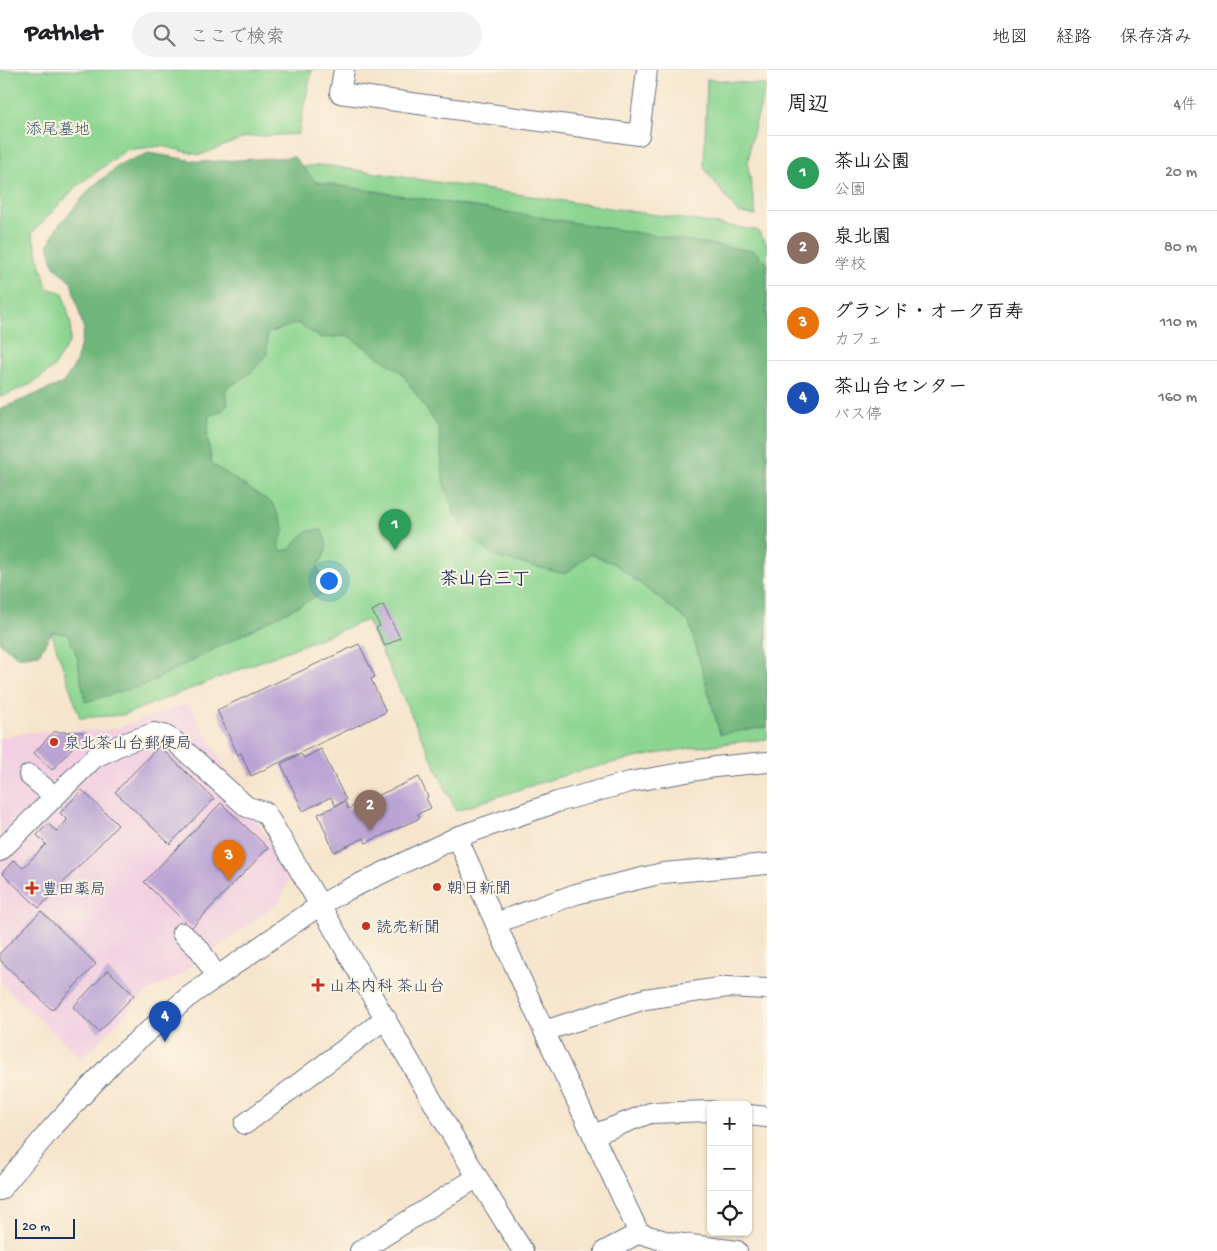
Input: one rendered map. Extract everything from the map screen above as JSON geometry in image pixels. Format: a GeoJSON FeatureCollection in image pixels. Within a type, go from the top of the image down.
{"type":"FeatureCollection","features":[{"type":"Feature","properties":{"kind":"street"},"geometry":{"type":"LineString","coordinates":[[344,70],[340,93],[639,135],[647,70]]}},
{"type":"Feature","properties":{"kind":"street"},"geometry":{"type":"LineString","coordinates":[[0,851],[94,758],[120,745],[154,734],[164,734],[173,740],[247,807],[265,812],[386,1018],[476,1178],[523,1251]]}},
{"type":"Feature","properties":{"kind":"street"},"geometry":{"type":"LineString","coordinates":[[0,1190],[52,1128],[117,1058],[188,997],[320,905],[347,890],[457,838],[557,802],[630,782],[715,767],[767,762]]}},
{"type":"Feature","properties":{"kind":"street"},"geometry":{"type":"LineString","coordinates":[[29,775],[54,796]]}},
{"type":"Feature","properties":{"kind":"street"},"geometry":{"type":"LineString","coordinates":[[457,838],[544,1031],[639,1233]]}},
{"type":"Feature","properties":{"kind":"street"},"geometry":{"type":"LineString","coordinates":[[496,923],[576,894],[663,874],[767,864]]}},
{"type":"Feature","properties":{"kind":"street"},"geometry":{"type":"LineString","coordinates":[[182,933],[200,950],[217,976]]}},
{"type":"Feature","properties":{"kind":"street"},"geometry":{"type":"LineString","coordinates":[[544,1031],[645,999],[727,987],[767,989]]}},
{"type":"Feature","properties":{"kind":"street"},"geometry":{"type":"LineString","coordinates":[[245,1124],[386,1018]]}},
{"type":"Feature","properties":{"kind":"street"},"geometry":{"type":"LineString","coordinates":[[593,1135],[650,1113],[707,1111]]}},
{"type":"Feature","properties":{"kind":"street"},"geometry":{"type":"LineString","coordinates":[[752,1115],[767,1117]]}},
{"type":"Feature","properties":{"kind":"street"},"geometry":{"type":"LineString","coordinates":[[360,1251],[476,1178]]}},
{"type":"Feature","properties":{"kind":"street"},"geometry":{"type":"LineString","coordinates":[[605,1251],[639,1233],[668,1242],[737,1251]]}},
{"type":"Feature","properties":{"kind":"shaded area"},"geometry":{"type":"Polygon","coordinates":[[[183,705],[190,706],[290,877],[280,902],[175,978],[147,992],[82,1059],[0,982],[0,738],[30,732],[111,730],[183,705]]]}},
{"type":"Feature","properties":{"kind":"green space","name":"添尾墓地"},"geometry":{"type":"Polygon","coordinates":[[[0,70],[312,70],[298,134],[246,137],[200,155],[161,146],[126,150],[77,186],[32,233],[47,288],[63,293],[71,324],[70,341],[53,368],[31,384],[0,397],[0,70]]]}},
{"type":"Feature","properties":{"kind":"green space"},"geometry":{"type":"Polygon","coordinates":[[[707,79],[766,85],[750,145],[748,165],[756,215],[738,213],[704,168],[707,79]]]}},
{"type":"Feature","properties":{"kind":"green space"},"geometry":{"type":"Polygon","coordinates":[[[149,153],[201,162],[294,157],[316,182],[754,251],[767,263],[767,727],[720,734],[689,622],[615,564],[590,554],[565,574],[496,557],[469,536],[456,517],[443,481],[439,428],[401,372],[348,336],[321,338],[297,323],[267,334],[267,354],[253,371],[225,390],[228,403],[222,411],[209,416],[207,437],[212,464],[273,504],[285,529],[278,545],[282,551],[291,549],[307,532],[322,530],[326,541],[326,549],[317,566],[327,591],[147,684],[85,702],[77,656],[68,634],[52,632],[39,654],[17,657],[0,643],[0,409],[63,383],[76,363],[84,330],[71,282],[54,266],[48,244],[58,226],[92,187],[122,163],[149,153]]]}},
{"type":"Feature","properties":{"kind":"green space"},"geometry":{"type":"Polygon","coordinates":[[[323,165],[757,230],[767,244],[767,739],[717,744],[618,762],[555,778],[456,811],[367,620],[123,715],[80,718],[0,481],[0,415],[102,369],[145,178],[323,165]]]}},
{"type":"Feature","properties":{"kind":"building"},"geometry":{"type":"Polygon","coordinates":[[[383,605],[400,638],[385,646],[376,628],[380,626],[372,611],[383,605]]]}},
{"type":"Feature","properties":{"kind":"building"},"geometry":{"type":"Polygon","coordinates":[[[359,644],[375,677],[371,679],[386,712],[251,776],[241,753],[238,755],[217,710],[359,644]]]}},
{"type":"Feature","properties":{"kind":"building"},"geometry":{"type":"Polygon","coordinates":[[[53,732],[82,732],[85,734],[52,770],[34,753],[53,732]]]}},
{"type":"Feature","properties":{"kind":"building"},"geometry":{"type":"Polygon","coordinates":[[[159,746],[214,799],[170,844],[115,792],[159,746]]]}},
{"type":"Feature","properties":{"kind":"building"},"geometry":{"type":"Polygon","coordinates":[[[321,749],[346,800],[335,805],[331,797],[303,811],[281,764],[301,754],[304,758],[321,749]]]}},
{"type":"Feature","properties":{"kind":"building"},"geometry":{"type":"Polygon","coordinates":[[[419,777],[431,808],[418,814],[420,818],[366,843],[364,838],[334,852],[318,814],[345,802],[348,809],[419,777]]]}},
{"type":"Feature","properties":{"kind":"building"},"geometry":{"type":"Polygon","coordinates":[[[82,790],[118,825],[39,908],[2,873],[14,860],[23,868],[46,844],[37,835],[48,824],[57,832],[67,820],[60,813],[82,790]]]}},
{"type":"Feature","properties":{"kind":"building"},"geometry":{"type":"Polygon","coordinates":[[[221,803],[268,848],[191,928],[144,882],[221,803]]]}},
{"type":"Feature","properties":{"kind":"building"},"geometry":{"type":"Polygon","coordinates":[[[41,911],[96,964],[52,1010],[0,960],[0,953],[41,911]]]}},
{"type":"Feature","properties":{"kind":"building"},"geometry":{"type":"Polygon","coordinates":[[[108,970],[134,995],[99,1032],[73,1007],[108,970]]]}},
{"type":"Feature","properties":{"kind":"place","name":"茶山公園"},"geometry":{"type":"Point","coordinates":[395,550]}},
{"type":"Feature","properties":{"kind":"place","name":"泉北茶山台郵便局"},"geometry":{"type":"Point","coordinates":[54,742]}},
{"type":"Feature","properties":{"kind":"place","name":"泉北園"},"geometry":{"type":"Point","coordinates":[370,831]}},
{"type":"Feature","properties":{"kind":"place","name":"グランド・オーク百寿"},"geometry":{"type":"Point","coordinates":[229,881]}},
{"type":"Feature","properties":{"kind":"place","name":"朝日新聞"},"geometry":{"type":"Point","coordinates":[437,887]}},
{"type":"Feature","properties":{"kind":"place","name":"豊田薬局"},"geometry":{"type":"Point","coordinates":[32,888]}},
{"type":"Feature","properties":{"kind":"place","name":"読売新聞"},"geometry":{"type":"Point","coordinates":[366,926]}},
{"type":"Feature","properties":{"kind":"place","name":"山本内科 茶山台"},"geometry":{"type":"Point","coordinates":[318,985]}},
{"type":"Feature","properties":{"kind":"place","name":"茶山台センター"},"geometry":{"type":"Point","coordinates":[165,1042]}},
{"type":"Feature","properties":{"kind":"district","name":"茶山台三丁"},"geometry":{"type":"Point","coordinates":[485,578]}}]}
